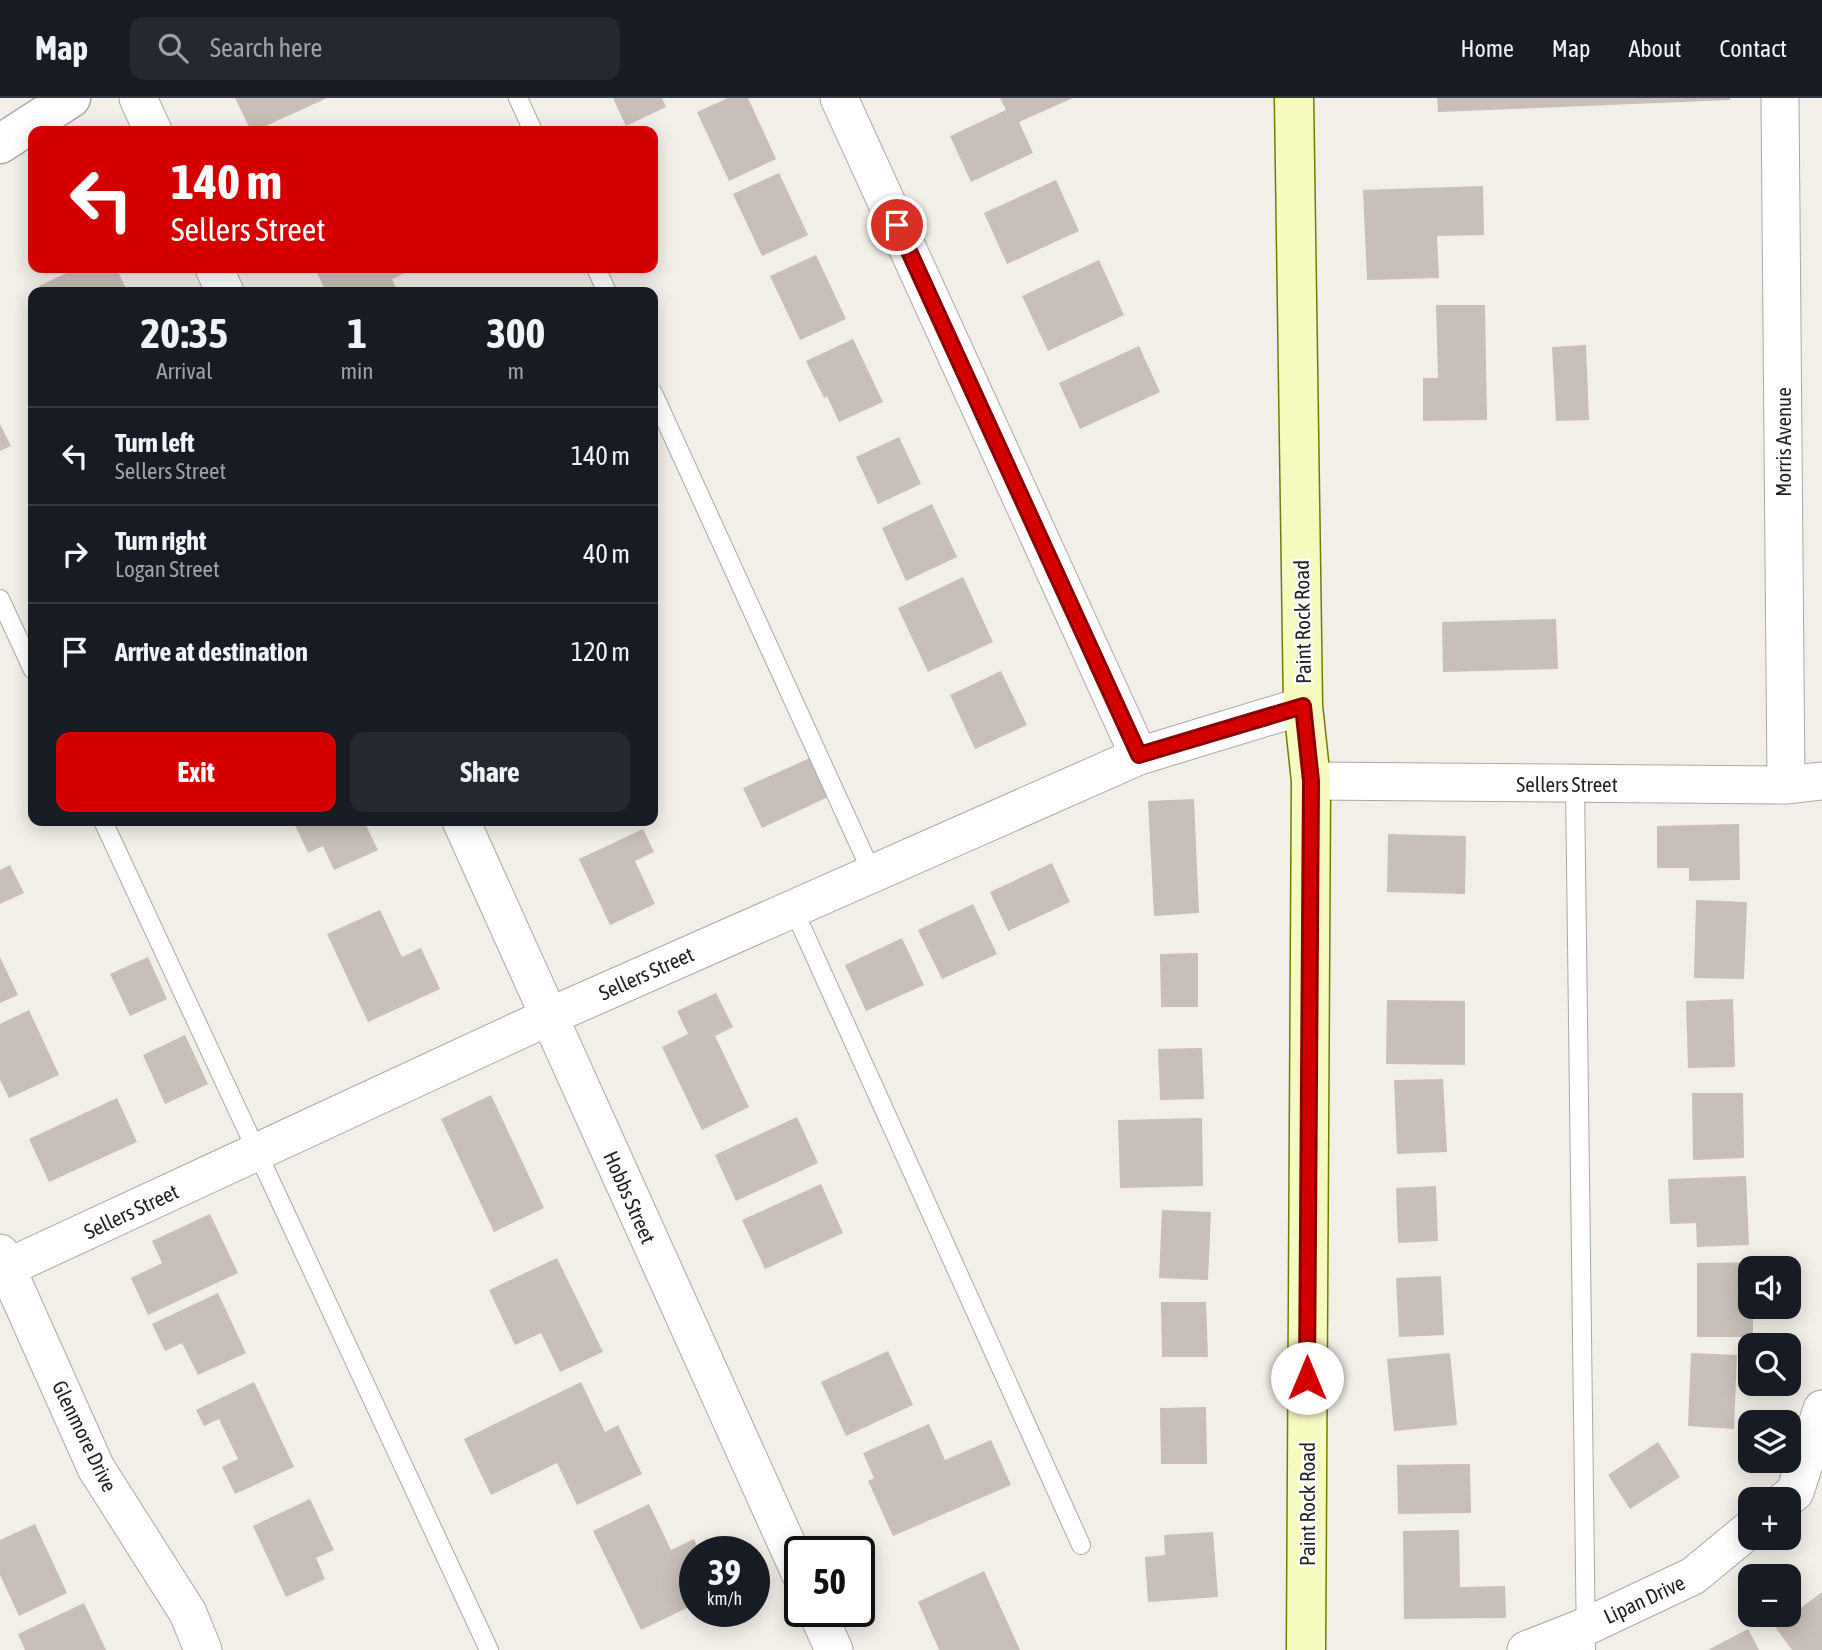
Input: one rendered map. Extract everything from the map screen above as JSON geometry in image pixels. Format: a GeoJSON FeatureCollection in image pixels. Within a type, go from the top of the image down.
{"type":"FeatureCollection","features":[{"type":"Feature","properties":{"kind":"main road","name":"Paint Rock Road"},"geometry":{"type":"LineString","coordinates":[[1294,98],[1303,706],[1311,781],[1306,1650]]}},
{"type":"Feature","properties":{"kind":"street"},"geometry":{"type":"LineString","coordinates":[[0,144],[71,98]]}},
{"type":"Feature","properties":{"kind":"street"},"geometry":{"type":"LineString","coordinates":[[138,98],[151,126]]}},
{"type":"Feature","properties":{"kind":"street"},"geometry":{"type":"LineString","coordinates":[[839,98],[1139,755]]}},
{"type":"Feature","properties":{"kind":"street","name":"Morris Avenue"},"geometry":{"type":"LineString","coordinates":[[1780,98],[1786,785]]}},
{"type":"Feature","properties":{"kind":"street","name":"Sellers Street"},"geometry":{"type":"LineString","coordinates":[[3,1264],[258,1152],[548,1017],[1139,755],[1303,706]]}},
{"type":"Feature","properties":{"kind":"street","name":"Sellers Street"},"geometry":{"type":"LineString","coordinates":[[1311,781],[1786,785],[1822,781]]}},
{"type":"Feature","properties":{"kind":"street","name":"Hobbs Street"},"geometry":{"type":"LineString","coordinates":[[463,826],[784,1538]]}},
{"type":"Feature","properties":{"kind":"street","name":"Glenmore Drive"},"geometry":{"type":"LineString","coordinates":[[3,1264],[96,1468],[188,1613],[203,1650]]}},
{"type":"Feature","properties":{"kind":"street"},"geometry":{"type":"LineString","coordinates":[[1797,1487],[1822,1409]]}},
{"type":"Feature","properties":{"kind":"street","name":"Lipan Drive"},"geometry":{"type":"LineString","coordinates":[[1526,1650],[1586,1638],[1693,1576],[1738,1539]]}},
{"type":"Feature","properties":{"kind":"street"},"geometry":{"type":"LineString","coordinates":[[824,1627],[834,1650]]}},
{"type":"Feature","properties":{"kind":"lane"},"geometry":{"type":"LineString","coordinates":[[518,98],[531,126]]}},
{"type":"Feature","properties":{"kind":"lane"},"geometry":{"type":"LineString","coordinates":[[658,404],[872,873]]}},
{"type":"Feature","properties":{"kind":"lane"},"geometry":{"type":"LineString","coordinates":[[0,599],[28,659]]}},
{"type":"Feature","properties":{"kind":"lane"},"geometry":{"type":"LineString","coordinates":[[1575,784],[1586,1638]]}},
{"type":"Feature","properties":{"kind":"lane"},"geometry":{"type":"LineString","coordinates":[[105,826],[489,1650]]}},
{"type":"Feature","properties":{"kind":"lane"},"geometry":{"type":"LineString","coordinates":[[793,908],[1081,1545]]}},
{"type":"Feature","properties":{"kind":"building"},"geometry":{"type":"Polygon","coordinates":[[[235,98],[327,98],[266,126],[249,126],[235,98]]]}},
{"type":"Feature","properties":{"kind":"building"},"geometry":{"type":"Polygon","coordinates":[[[613,98],[662,98],[666,107],[626,126],[613,98]]]}},
{"type":"Feature","properties":{"kind":"building"},"geometry":{"type":"Polygon","coordinates":[[[728,98],[748,98],[776,159],[729,181],[697,112],[728,98]]]}},
{"type":"Feature","properties":{"kind":"building"},"geometry":{"type":"Polygon","coordinates":[[[1000,98],[1073,98],[1019,122],[1033,153],[971,182],[950,136],[1006,110],[1000,98]]]}},
{"type":"Feature","properties":{"kind":"building"},"geometry":{"type":"Polygon","coordinates":[[[1437,98],[1730,98],[1730,100],[1438,112],[1437,98]]]}},
{"type":"Feature","properties":{"kind":"building"},"geometry":{"type":"Polygon","coordinates":[[[779,173],[808,235],[762,256],[733,194],[779,173]]]}},
{"type":"Feature","properties":{"kind":"building"},"geometry":{"type":"Polygon","coordinates":[[[1056,180],[1079,231],[1007,264],[984,213],[1056,180]]]}},
{"type":"Feature","properties":{"kind":"building"},"geometry":{"type":"Polygon","coordinates":[[[1483,186],[1484,235],[1437,236],[1439,278],[1367,280],[1363,190],[1483,186]]]}},
{"type":"Feature","properties":{"kind":"building"},"geometry":{"type":"Polygon","coordinates":[[[816,255],[846,319],[800,340],[770,276],[816,255]]]}},
{"type":"Feature","properties":{"kind":"building"},"geometry":{"type":"Polygon","coordinates":[[[1099,260],[1124,315],[1048,351],[1022,296],[1099,260]]]}},
{"type":"Feature","properties":{"kind":"building"},"geometry":{"type":"Polygon","coordinates":[[[66,273],[118,273],[126,287],[40,287],[66,273]]]}},
{"type":"Feature","properties":{"kind":"building"},"geometry":{"type":"Polygon","coordinates":[[[317,273],[405,273],[392,279],[396,287],[324,287],[317,273]]]}},
{"type":"Feature","properties":{"kind":"building"},"geometry":{"type":"Polygon","coordinates":[[[1436,305],[1485,305],[1487,420],[1423,421],[1423,378],[1438,378],[1436,305]]]}},
{"type":"Feature","properties":{"kind":"building"},"geometry":{"type":"Polygon","coordinates":[[[853,339],[883,402],[839,422],[806,361],[853,339]]]}},
{"type":"Feature","properties":{"kind":"building"},"geometry":{"type":"Polygon","coordinates":[[[1586,345],[1589,420],[1556,421],[1552,347],[1586,345]]]}},
{"type":"Feature","properties":{"kind":"building"},"geometry":{"type":"Polygon","coordinates":[[[1139,346],[1160,392],[1080,429],[1059,383],[1139,346]]]}},
{"type":"Feature","properties":{"kind":"building"},"geometry":{"type":"Polygon","coordinates":[[[0,424],[11,446],[0,451],[0,424]]]}},
{"type":"Feature","properties":{"kind":"building"},"geometry":{"type":"Polygon","coordinates":[[[899,437],[921,484],[878,504],[856,457],[899,437]]]}},
{"type":"Feature","properties":{"kind":"building"},"geometry":{"type":"Polygon","coordinates":[[[932,504],[957,557],[906,581],[882,528],[932,504]]]}},
{"type":"Feature","properties":{"kind":"building"},"geometry":{"type":"Polygon","coordinates":[[[963,577],[993,642],[928,672],[898,608],[963,577]]]}},
{"type":"Feature","properties":{"kind":"building"},"geometry":{"type":"Polygon","coordinates":[[[1556,619],[1558,669],[1443,672],[1442,622],[1556,619]]]}},
{"type":"Feature","properties":{"kind":"building"},"geometry":{"type":"Polygon","coordinates":[[[1001,671],[1027,725],[975,749],[950,695],[1001,671]]]}},
{"type":"Feature","properties":{"kind":"building"},"geometry":{"type":"Polygon","coordinates":[[[810,758],[828,797],[762,828],[743,788],[810,758]]]}},
{"type":"Feature","properties":{"kind":"building"},"geometry":{"type":"Polygon","coordinates":[[[1194,799],[1199,913],[1154,916],[1148,801],[1194,799]]]}},
{"type":"Feature","properties":{"kind":"building"},"geometry":{"type":"Polygon","coordinates":[[[1739,824],[1740,880],[1689,881],[1689,868],[1657,868],[1657,826],[1739,824]]]}},
{"type":"Feature","properties":{"kind":"building"},"geometry":{"type":"Polygon","coordinates":[[[295,826],[366,826],[378,850],[334,870],[323,846],[308,853],[295,826]]]}},
{"type":"Feature","properties":{"kind":"building"},"geometry":{"type":"Polygon","coordinates":[[[643,829],[654,852],[635,861],[655,904],[610,925],[579,859],[643,829]]]}},
{"type":"Feature","properties":{"kind":"building"},"geometry":{"type":"Polygon","coordinates":[[[1388,834],[1466,836],[1465,894],[1387,892],[1388,834]]]}},
{"type":"Feature","properties":{"kind":"building"},"geometry":{"type":"Polygon","coordinates":[[[1052,863],[1070,902],[1008,931],[990,892],[1052,863]]]}},
{"type":"Feature","properties":{"kind":"building"},"geometry":{"type":"Polygon","coordinates":[[[10,865],[24,893],[0,904],[0,870],[10,865]]]}},
{"type":"Feature","properties":{"kind":"building"},"geometry":{"type":"Polygon","coordinates":[[[1696,900],[1747,902],[1744,979],[1694,978],[1696,900]]]}},
{"type":"Feature","properties":{"kind":"building"},"geometry":{"type":"Polygon","coordinates":[[[973,904],[997,954],[942,979],[918,930],[973,904]]]}},
{"type":"Feature","properties":{"kind":"building"},"geometry":{"type":"Polygon","coordinates":[[[380,910],[402,957],[421,948],[440,989],[368,1022],[327,934],[380,910]]]}},
{"type":"Feature","properties":{"kind":"building"},"geometry":{"type":"Polygon","coordinates":[[[902,938],[924,985],[866,1011],[845,965],[902,938]]]}},
{"type":"Feature","properties":{"kind":"building"},"geometry":{"type":"Polygon","coordinates":[[[1198,953],[1198,1007],[1161,1007],[1160,954],[1198,953]]]}},
{"type":"Feature","properties":{"kind":"building"},"geometry":{"type":"Polygon","coordinates":[[[0,957],[18,995],[0,1003],[0,957]]]}},
{"type":"Feature","properties":{"kind":"building"},"geometry":{"type":"Polygon","coordinates":[[[148,957],[167,999],[130,1016],[110,974],[148,957]]]}},
{"type":"Feature","properties":{"kind":"building"},"geometry":{"type":"Polygon","coordinates":[[[716,993],[733,1027],[715,1036],[749,1107],[702,1130],[662,1047],[688,1034],[677,1011],[716,993]]]}},
{"type":"Feature","properties":{"kind":"building"},"geometry":{"type":"Polygon","coordinates":[[[1733,999],[1735,1067],[1688,1068],[1686,1001],[1733,999]]]}},
{"type":"Feature","properties":{"kind":"building"},"geometry":{"type":"Polygon","coordinates":[[[1387,1000],[1465,1001],[1465,1065],[1386,1064],[1387,1000]]]}},
{"type":"Feature","properties":{"kind":"building"},"geometry":{"type":"Polygon","coordinates":[[[29,1010],[59,1075],[9,1098],[0,1080],[0,1024],[29,1010]]]}},
{"type":"Feature","properties":{"kind":"building"},"geometry":{"type":"Polygon","coordinates":[[[185,1035],[208,1084],[165,1104],[143,1055],[185,1035]]]}},
{"type":"Feature","properties":{"kind":"building"},"geometry":{"type":"Polygon","coordinates":[[[1202,1048],[1204,1099],[1160,1100],[1158,1049],[1202,1048]]]}},
{"type":"Feature","properties":{"kind":"building"},"geometry":{"type":"Polygon","coordinates":[[[1443,1079],[1447,1152],[1397,1154],[1394,1080],[1443,1079]]]}},
{"type":"Feature","properties":{"kind":"building"},"geometry":{"type":"Polygon","coordinates":[[[1692,1093],[1743,1093],[1744,1158],[1693,1160],[1692,1093]]]}},
{"type":"Feature","properties":{"kind":"building"},"geometry":{"type":"Polygon","coordinates":[[[491,1095],[544,1208],[494,1232],[441,1119],[491,1095]]]}},
{"type":"Feature","properties":{"kind":"building"},"geometry":{"type":"Polygon","coordinates":[[[117,1098],[137,1142],[49,1182],[29,1139],[117,1098]]]}},
{"type":"Feature","properties":{"kind":"building"},"geometry":{"type":"Polygon","coordinates":[[[797,1117],[818,1163],[736,1201],[715,1155],[797,1117]]]}},
{"type":"Feature","properties":{"kind":"building"},"geometry":{"type":"Polygon","coordinates":[[[1202,1118],[1203,1186],[1120,1188],[1118,1120],[1202,1118]]]}},
{"type":"Feature","properties":{"kind":"building"},"geometry":{"type":"Polygon","coordinates":[[[1746,1176],[1749,1245],[1697,1247],[1696,1223],[1670,1224],[1668,1179],[1746,1176]]]}},
{"type":"Feature","properties":{"kind":"building"},"geometry":{"type":"Polygon","coordinates":[[[821,1184],[843,1233],[765,1269],[742,1220],[821,1184]]]}},
{"type":"Feature","properties":{"kind":"building"},"geometry":{"type":"Polygon","coordinates":[[[1436,1186],[1438,1241],[1398,1243],[1396,1188],[1436,1186]]]}},
{"type":"Feature","properties":{"kind":"building"},"geometry":{"type":"Polygon","coordinates":[[[1162,1210],[1211,1212],[1208,1280],[1159,1278],[1162,1210]]]}},
{"type":"Feature","properties":{"kind":"building"},"geometry":{"type":"Polygon","coordinates":[[[210,1214],[238,1273],[148,1315],[131,1278],[162,1263],[152,1241],[210,1214]]]}},
{"type":"Feature","properties":{"kind":"building"},"geometry":{"type":"Polygon","coordinates":[[[557,1258],[603,1352],[560,1372],[541,1333],[515,1345],[489,1290],[557,1258]]]}},
{"type":"Feature","properties":{"kind":"building"},"geometry":{"type":"Polygon","coordinates":[[[1697,1263],[1738,1263],[1738,1319],[1753,1319],[1753,1333],[1738,1333],[1738,1337],[1697,1337],[1697,1263]]]}},
{"type":"Feature","properties":{"kind":"building"},"geometry":{"type":"Polygon","coordinates":[[[1441,1276],[1444,1335],[1399,1337],[1396,1278],[1441,1276]]]}},
{"type":"Feature","properties":{"kind":"building"},"geometry":{"type":"Polygon","coordinates":[[[218,1293],[246,1353],[198,1375],[182,1343],[165,1351],[152,1324],[218,1293]]]}},
{"type":"Feature","properties":{"kind":"building"},"geometry":{"type":"Polygon","coordinates":[[[1161,1302],[1206,1302],[1208,1357],[1162,1357],[1161,1302]]]}},
{"type":"Feature","properties":{"kind":"building"},"geometry":{"type":"Polygon","coordinates":[[[888,1351],[913,1405],[846,1436],[821,1382],[888,1351]]]}},
{"type":"Feature","properties":{"kind":"building"},"geometry":{"type":"Polygon","coordinates":[[[1450,1353],[1457,1425],[1394,1431],[1387,1359],[1450,1353]]]}},
{"type":"Feature","properties":{"kind":"building"},"geometry":{"type":"Polygon","coordinates":[[[1691,1353],[1737,1355],[1734,1429],[1688,1426],[1691,1353]]]}},
{"type":"Feature","properties":{"kind":"building"},"geometry":{"type":"Polygon","coordinates":[[[254,1382],[294,1467],[235,1494],[222,1467],[238,1459],[219,1419],[204,1426],[196,1410],[254,1382]]]}},
{"type":"Feature","properties":{"kind":"building"},"geometry":{"type":"Polygon","coordinates":[[[581,1382],[605,1432],[618,1425],[642,1474],[577,1505],[557,1463],[491,1495],[464,1439],[581,1382]]]}},
{"type":"Feature","properties":{"kind":"building"},"geometry":{"type":"Polygon","coordinates":[[[1206,1407],[1207,1464],[1161,1464],[1160,1408],[1206,1407]]]}},
{"type":"Feature","properties":{"kind":"building"},"geometry":{"type":"Polygon","coordinates":[[[929,1424],[945,1460],[991,1440],[1011,1485],[893,1536],[868,1481],[874,1478],[863,1453],[929,1424]]]}},
{"type":"Feature","properties":{"kind":"building"},"geometry":{"type":"Polygon","coordinates":[[[1658,1442],[1680,1477],[1630,1509],[1608,1475],[1658,1442]]]}},
{"type":"Feature","properties":{"kind":"building"},"geometry":{"type":"Polygon","coordinates":[[[1470,1464],[1471,1513],[1398,1514],[1397,1465],[1470,1464]]]}},
{"type":"Feature","properties":{"kind":"building"},"geometry":{"type":"Polygon","coordinates":[[[310,1499],[334,1550],[316,1558],[325,1579],[286,1597],[253,1526],[310,1499]]]}},
{"type":"Feature","properties":{"kind":"building"},"geometry":{"type":"Polygon","coordinates":[[[649,1504],[671,1550],[679,1546],[679,1612],[641,1630],[593,1531],[649,1504]]]}},
{"type":"Feature","properties":{"kind":"building"},"geometry":{"type":"Polygon","coordinates":[[[35,1524],[67,1593],[19,1616],[0,1575],[0,1540],[35,1524]]]}},
{"type":"Feature","properties":{"kind":"building"},"geometry":{"type":"Polygon","coordinates":[[[1459,1530],[1460,1587],[1505,1586],[1506,1618],[1404,1619],[1403,1531],[1459,1530]]]}},
{"type":"Feature","properties":{"kind":"building"},"geometry":{"type":"Polygon","coordinates":[[[1213,1532],[1218,1597],[1148,1602],[1145,1557],[1165,1555],[1164,1535],[1213,1532]]]}},
{"type":"Feature","properties":{"kind":"building"},"geometry":{"type":"Polygon","coordinates":[[[984,1571],[1020,1650],[939,1650],[918,1602],[984,1571]]]}},
{"type":"Feature","properties":{"kind":"building"},"geometry":{"type":"Polygon","coordinates":[[[1822,1592],[1822,1650],[1792,1650],[1775,1627],[1801,1627],[1801,1608],[1822,1592]]]}},
{"type":"Feature","properties":{"kind":"building"},"geometry":{"type":"Polygon","coordinates":[[[84,1603],[106,1650],[25,1650],[18,1634],[84,1603]]]}},
{"type":"Feature","properties":{"kind":"building"},"geometry":{"type":"Polygon","coordinates":[[[1748,1629],[1759,1650],[1708,1650],[1748,1629]]]}},
{"type":"Feature","properties":{"kind":"route"},"geometry":{"type":"LineString","coordinates":[[897,225],[1139,755],[1303,706],[1311,781],[1307,1378]]}}]}
